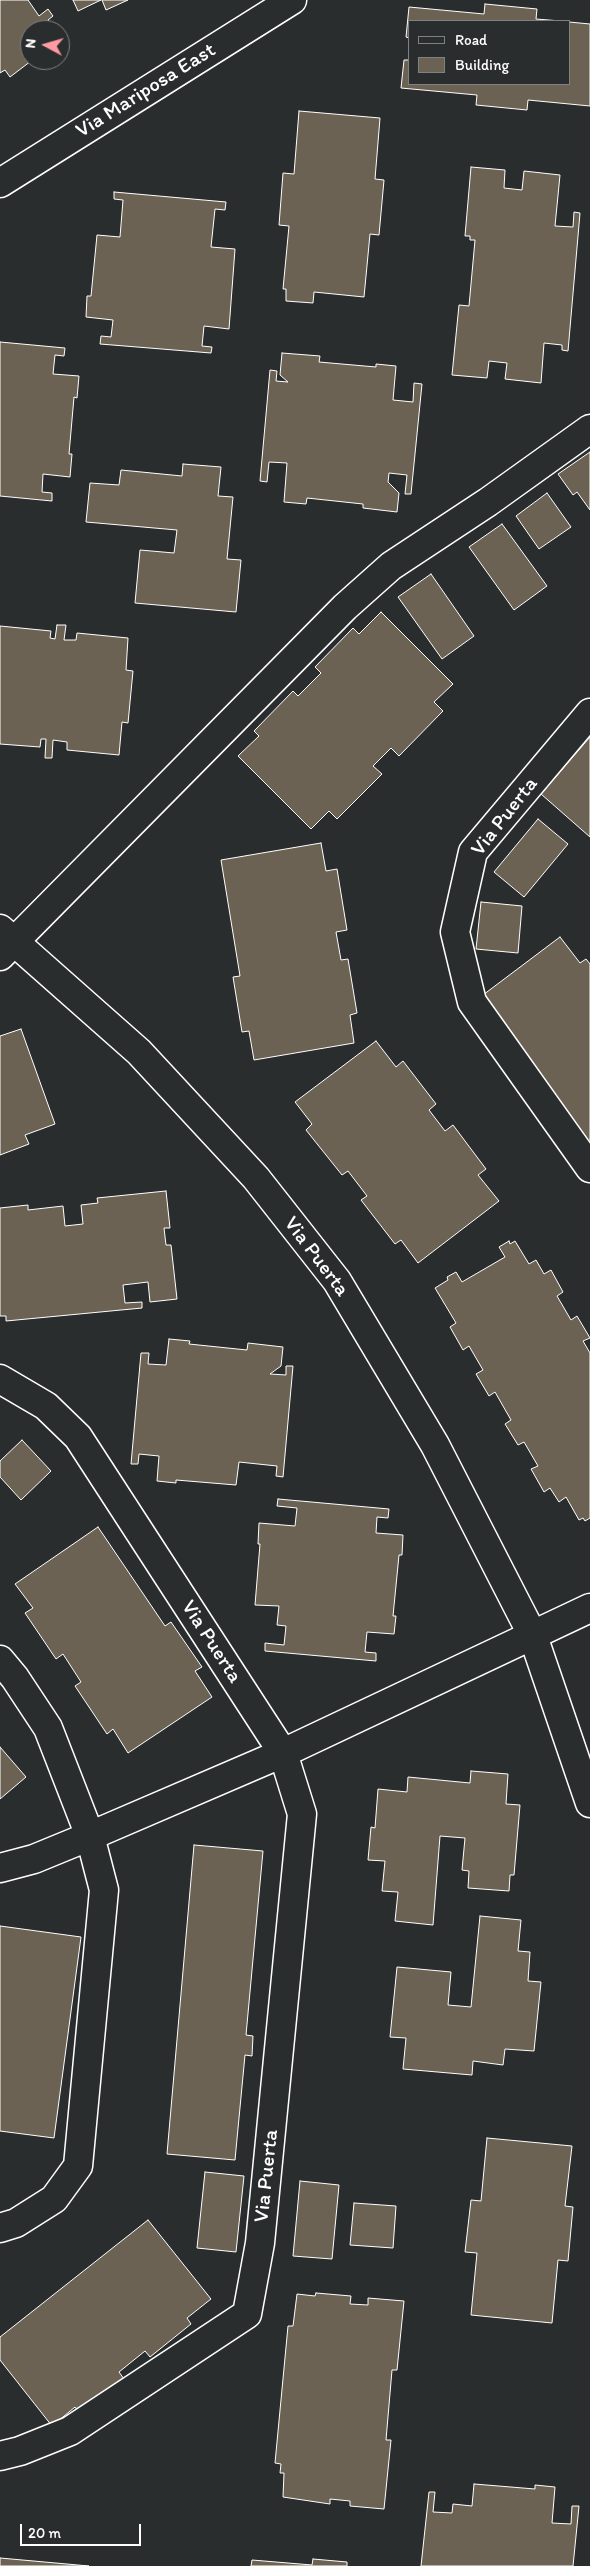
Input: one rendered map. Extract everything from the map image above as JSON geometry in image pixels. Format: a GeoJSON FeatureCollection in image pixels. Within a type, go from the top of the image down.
{"type":"FeatureCollection","features":[{"type":"Feature","properties":{"kind":"street","name":"Via Mariposa East"},"geometry":{"type":"LineString","coordinates":[[0,183],[292,0]]}},
{"type":"Feature","properties":{"kind":"street"},"geometry":{"type":"LineString","coordinates":[[5,942],[345,608],[391,566],[488,502],[590,429]]}},
{"type":"Feature","properties":{"kind":"street","name":"Via Puerta"},"geometry":{"type":"LineString","coordinates":[[590,713],[473,852],[455,932],[472,1002],[590,1168]]}},
{"type":"Feature","properties":{"kind":"street","name":"Via Puerta"},"geometry":{"type":"LineString","coordinates":[[5,942],[139,1052],[256,1178],[337,1281],[435,1445],[533,1636],[590,1803]]}},
{"type":"Feature","properties":{"kind":"street","name":"Via Puerta"},"geometry":{"type":"LineString","coordinates":[[0,1379],[46,1406],[78,1436],[283,1753],[302,1814],[260,2243],[247,2314],[70,2432],[20,2451],[0,2456]]}},
{"type":"Feature","properties":{"kind":"street"},"geometry":{"type":"LineString","coordinates":[[0,1868],[34,1859],[283,1753],[590,1608]]}},
{"type":"Feature","properties":{"kind":"street"},"geometry":{"type":"LineString","coordinates":[[0,1660],[15,1678],[48,1728],[90,1836],[104,1890],[78,2166],[54,2199],[16,2223],[0,2228]]}},
{"type":"Feature","properties":{"kind":"building"},"geometry":{"type":"Polygon","coordinates":[[[0,0],[28,0],[39,16],[48,9],[53,16],[48,20],[20,20],[20,69],[10,77],[5,70],[0,73],[0,0]]]}},
{"type":"Feature","properties":{"kind":"building"},"geometry":{"type":"Polygon","coordinates":[[[73,0],[101,0],[78,11],[73,0]]]}},
{"type":"Feature","properties":{"kind":"building"},"geometry":{"type":"Polygon","coordinates":[[[102,0],[128,0],[106,10],[102,0]]]}},
{"type":"Feature","properties":{"kind":"building"},"geometry":{"type":"Polygon","coordinates":[[[485,4],[537,9],[536,19],[548,20],[408,20],[408,38],[406,37],[409,7],[484,14],[485,4]]]}},
{"type":"Feature","properties":{"kind":"building"},"geometry":{"type":"Polygon","coordinates":[[[570,22],[590,24],[590,106],[528,100],[527,110],[476,105],[477,95],[401,88],[404,60],[408,60],[408,85],[570,85],[570,22]]]}},
{"type":"Feature","properties":{"kind":"building"},"geometry":{"type":"Polygon","coordinates":[[[299,111],[380,118],[375,179],[384,180],[379,235],[370,234],[364,297],[314,292],[313,303],[286,301],[286,289],[283,289],[289,226],[279,225],[283,173],[294,174],[299,111]]]}},
{"type":"Feature","properties":{"kind":"building"},"geometry":{"type":"Polygon","coordinates":[[[471,167],[505,170],[504,188],[522,190],[524,171],[560,175],[555,226],[573,227],[574,212],[580,213],[568,351],[562,350],[562,345],[544,343],[541,383],[505,379],[507,363],[489,361],[487,378],[452,375],[459,305],[469,306],[475,240],[470,240],[470,236],[465,236],[471,167]]]}},
{"type":"Feature","properties":{"kind":"building"},"geometry":{"type":"Polygon","coordinates":[[[114,192],[226,202],[225,210],[215,209],[211,247],[235,249],[229,329],[204,326],[202,346],[212,347],[211,353],[100,344],[101,336],[111,337],[113,320],[86,317],[87,296],[91,296],[97,235],[120,237],[123,200],[114,199],[114,192]]]}},
{"type":"Feature","properties":{"kind":"building"},"geometry":{"type":"Polygon","coordinates":[[[0,342],[65,348],[64,356],[55,355],[53,374],[79,376],[77,398],[74,397],[69,454],[72,454],[70,477],[43,474],[42,492],[52,493],[52,501],[0,496],[0,342]]]}},
{"type":"Feature","properties":{"kind":"building"},"geometry":{"type":"Polygon","coordinates":[[[282,353],[320,356],[319,362],[376,367],[376,364],[396,366],[393,400],[413,402],[414,383],[422,384],[411,494],[405,494],[407,475],[389,473],[388,482],[399,493],[397,512],[363,508],[363,504],[307,498],[306,504],[284,502],[287,463],[269,462],[267,482],[260,481],[270,370],[277,371],[276,381],[288,382],[280,375],[282,353]]]}},
{"type":"Feature","properties":{"kind":"building"},"geometry":{"type":"Polygon","coordinates":[[[590,452],[590,510],[577,492],[573,495],[558,474],[590,452]]]}},
{"type":"Feature","properties":{"kind":"building"},"geometry":{"type":"Polygon","coordinates":[[[183,464],[221,467],[218,496],[233,497],[227,559],[241,560],[236,612],[135,603],[140,550],[174,553],[177,530],[86,522],[90,483],[119,485],[121,470],[182,476],[183,464]]]}},
{"type":"Feature","properties":{"kind":"building"},"geometry":{"type":"Polygon","coordinates":[[[547,493],[571,527],[539,549],[516,516],[547,493]]]}},
{"type":"Feature","properties":{"kind":"building"},"geometry":{"type":"Polygon","coordinates":[[[502,524],[547,586],[514,610],[469,547],[502,524]]]}},
{"type":"Feature","properties":{"kind":"building"},"geometry":{"type":"Polygon","coordinates":[[[431,574],[474,636],[442,659],[398,597],[431,574]]]}},
{"type":"Feature","properties":{"kind":"building"},"geometry":{"type":"Polygon","coordinates":[[[381,612],[453,684],[434,702],[443,711],[399,756],[391,748],[373,766],[382,774],[337,819],[329,811],[311,829],[238,756],[259,736],[254,731],[293,691],[298,696],[321,673],[315,667],[353,628],[359,634],[381,612]]]}},
{"type":"Feature","properties":{"kind":"building"},"geometry":{"type":"Polygon","coordinates":[[[57,625],[66,625],[64,640],[76,640],[77,633],[128,638],[126,670],[133,671],[128,723],[122,722],[119,755],[67,750],[67,742],[53,740],[52,758],[45,758],[46,739],[41,739],[40,747],[0,744],[0,626],[51,631],[50,638],[55,639],[57,625]]]}},
{"type":"Feature","properties":{"kind":"building"},"geometry":{"type":"Polygon","coordinates":[[[590,737],[590,837],[541,794],[590,737]]]}},
{"type":"Feature","properties":{"kind":"building"},"geometry":{"type":"Polygon","coordinates":[[[538,819],[568,844],[524,897],[494,872],[538,819]]]}},
{"type":"Feature","properties":{"kind":"building"},"geometry":{"type":"Polygon","coordinates":[[[321,843],[326,871],[337,869],[347,930],[336,932],[341,960],[348,959],[357,1013],[350,1015],[354,1043],[254,1060],[249,1031],[242,1032],[233,977],[240,976],[221,860],[321,843]]]}},
{"type":"Feature","properties":{"kind":"building"},"geometry":{"type":"Polygon","coordinates":[[[481,902],[522,906],[518,953],[476,949],[481,902]]]}},
{"type":"Feature","properties":{"kind":"building"},"geometry":{"type":"Polygon","coordinates":[[[560,937],[580,963],[586,959],[590,964],[590,1143],[584,1136],[578,1140],[479,998],[560,937]]]}},
{"type":"Feature","properties":{"kind":"building"},"geometry":{"type":"Polygon","coordinates":[[[21,1029],[55,1124],[25,1135],[29,1144],[0,1155],[0,1036],[21,1029]]]}},
{"type":"Feature","properties":{"kind":"building"},"geometry":{"type":"Polygon","coordinates":[[[376,1041],[396,1067],[403,1061],[436,1104],[429,1110],[445,1131],[453,1125],[486,1169],[478,1175],[499,1201],[418,1263],[401,1240],[395,1244],[361,1200],[367,1196],[348,1171],[342,1175],[306,1130],[312,1124],[295,1102],[376,1041]]]}},
{"type":"Feature","properties":{"kind":"building"},"geometry":{"type":"Polygon","coordinates":[[[166,1191],[170,1228],[164,1228],[166,1245],[171,1245],[177,1299],[150,1302],[148,1282],[123,1285],[125,1303],[142,1302],[142,1308],[6,1321],[6,1316],[0,1316],[0,1208],[28,1205],[28,1210],[63,1206],[65,1226],[83,1224],[81,1205],[98,1203],[97,1198],[166,1191]]]}},
{"type":"Feature","properties":{"kind":"building"},"geometry":{"type":"Polygon","coordinates":[[[509,1241],[510,1244],[515,1241],[529,1264],[536,1260],[544,1274],[551,1270],[563,1292],[557,1296],[571,1320],[577,1316],[590,1338],[583,1341],[590,1353],[590,1518],[585,1521],[583,1518],[579,1520],[566,1497],[559,1502],[550,1488],[544,1492],[531,1469],[538,1466],[524,1442],[518,1445],[505,1424],[511,1420],[495,1392],[489,1396],[476,1374],[483,1370],[469,1346],[463,1350],[450,1327],[456,1323],[435,1288],[448,1280],[447,1277],[456,1272],[462,1282],[505,1257],[499,1247],[509,1241]]]}},
{"type":"Feature","properties":{"kind":"building"},"geometry":{"type":"Polygon","coordinates":[[[169,1339],[190,1341],[189,1344],[247,1350],[248,1343],[283,1347],[281,1366],[270,1374],[286,1375],[286,1366],[293,1366],[283,1477],[276,1476],[277,1466],[239,1462],[236,1485],[176,1480],[176,1483],[157,1481],[159,1456],[139,1454],[138,1464],[131,1464],[141,1353],[149,1353],[148,1364],[166,1365],[169,1339]]]}},
{"type":"Feature","properties":{"kind":"building"},"geometry":{"type":"Polygon","coordinates":[[[22,1440],[51,1471],[21,1500],[0,1477],[0,1461],[22,1440]]]}},
{"type":"Feature","properties":{"kind":"building"},"geometry":{"type":"Polygon","coordinates":[[[278,1499],[389,1509],[388,1518],[377,1517],[376,1533],[403,1535],[402,1555],[399,1555],[393,1616],[396,1616],[394,1634],[367,1632],[365,1652],[376,1653],[376,1661],[265,1651],[265,1643],[284,1645],[286,1626],[277,1625],[279,1606],[255,1605],[260,1544],[258,1544],[259,1523],[295,1526],[297,1508],[277,1506],[278,1499]]]}},
{"type":"Feature","properties":{"kind":"building"},"geometry":{"type":"Polygon","coordinates":[[[98,1527],[165,1626],[171,1622],[202,1667],[195,1671],[212,1697],[128,1753],[113,1729],[107,1734],[75,1686],[81,1682],[63,1654],[56,1659],[25,1613],[33,1608],[15,1584],[98,1527]]]}},
{"type":"Feature","properties":{"kind":"building"},"geometry":{"type":"Polygon","coordinates":[[[0,1747],[26,1777],[0,1799],[0,1747]]]}},
{"type":"Feature","properties":{"kind":"building"},"geometry":{"type":"Polygon","coordinates":[[[471,1771],[508,1774],[506,1804],[520,1805],[514,1875],[510,1875],[509,1891],[468,1888],[469,1871],[462,1870],[465,1838],[440,1836],[433,1925],[395,1921],[398,1892],[382,1891],[385,1861],[368,1860],[371,1827],[375,1828],[378,1789],[407,1792],[408,1777],[470,1783],[471,1771]]]}},
{"type":"Feature","properties":{"kind":"building"},"geometry":{"type":"Polygon","coordinates":[[[194,1845],[263,1851],[246,2035],[253,2036],[252,2056],[245,2055],[235,2160],[167,2154],[194,1845]]]}},
{"type":"Feature","properties":{"kind":"building"},"geometry":{"type":"Polygon","coordinates":[[[480,1916],[521,1920],[518,1951],[530,1952],[528,1981],[541,1982],[534,2051],[505,2049],[503,2065],[473,2061],[472,2075],[403,2069],[406,2038],[390,2037],[397,1967],[451,1972],[448,2005],[471,2007],[480,1916]]]}},
{"type":"Feature","properties":{"kind":"building"},"geometry":{"type":"Polygon","coordinates":[[[0,1926],[81,1937],[54,2138],[0,2131],[0,1926]]]}},
{"type":"Feature","properties":{"kind":"building"},"geometry":{"type":"Polygon","coordinates":[[[487,2138],[572,2146],[565,2206],[573,2207],[568,2261],[558,2260],[552,2323],[471,2315],[477,2253],[465,2252],[471,2200],[481,2201],[487,2138]]]}},
{"type":"Feature","properties":{"kind":"building"},"geometry":{"type":"Polygon","coordinates":[[[205,2172],[244,2176],[236,2252],[197,2248],[205,2172]]]}},
{"type":"Feature","properties":{"kind":"building"},"geometry":{"type":"Polygon","coordinates":[[[300,2181],[339,2185],[332,2259],[293,2256],[300,2181]]]}},
{"type":"Feature","properties":{"kind":"building"},"geometry":{"type":"Polygon","coordinates":[[[354,2203],[396,2206],[393,2248],[350,2245],[354,2203]]]}},
{"type":"Feature","properties":{"kind":"building"},"geometry":{"type":"Polygon","coordinates":[[[148,2220],[211,2299],[187,2318],[191,2324],[150,2357],[145,2351],[119,2372],[124,2379],[80,2414],[75,2407],[52,2426],[0,2360],[0,2337],[148,2220]]]}},
{"type":"Feature","properties":{"kind":"building"},"geometry":{"type":"Polygon","coordinates":[[[316,2293],[351,2296],[350,2304],[368,2305],[368,2298],[404,2301],[397,2370],[392,2370],[386,2440],[391,2440],[384,2509],[350,2506],[350,2501],[330,2499],[330,2504],[283,2497],[284,2473],[280,2473],[281,2464],[275,2463],[288,2326],[293,2326],[297,2294],[315,2296],[316,2293]]]}},
{"type":"Feature","properties":{"kind":"building"},"geometry":{"type":"Polygon","coordinates":[[[474,2484],[535,2489],[535,2485],[555,2487],[552,2523],[571,2524],[572,2506],[579,2506],[573,2566],[421,2566],[429,2492],[435,2492],[433,2512],[452,2513],[453,2504],[472,2506],[474,2484]]]}},
{"type":"Feature","properties":{"kind":"building"},"geometry":{"type":"Polygon","coordinates":[[[0,2558],[89,2566],[0,2566],[0,2558]]]}},
{"type":"Feature","properties":{"kind":"building"},"geometry":{"type":"Polygon","coordinates":[[[313,2559],[347,2562],[347,2566],[251,2566],[252,2560],[312,2565],[313,2559]]]}}]}
